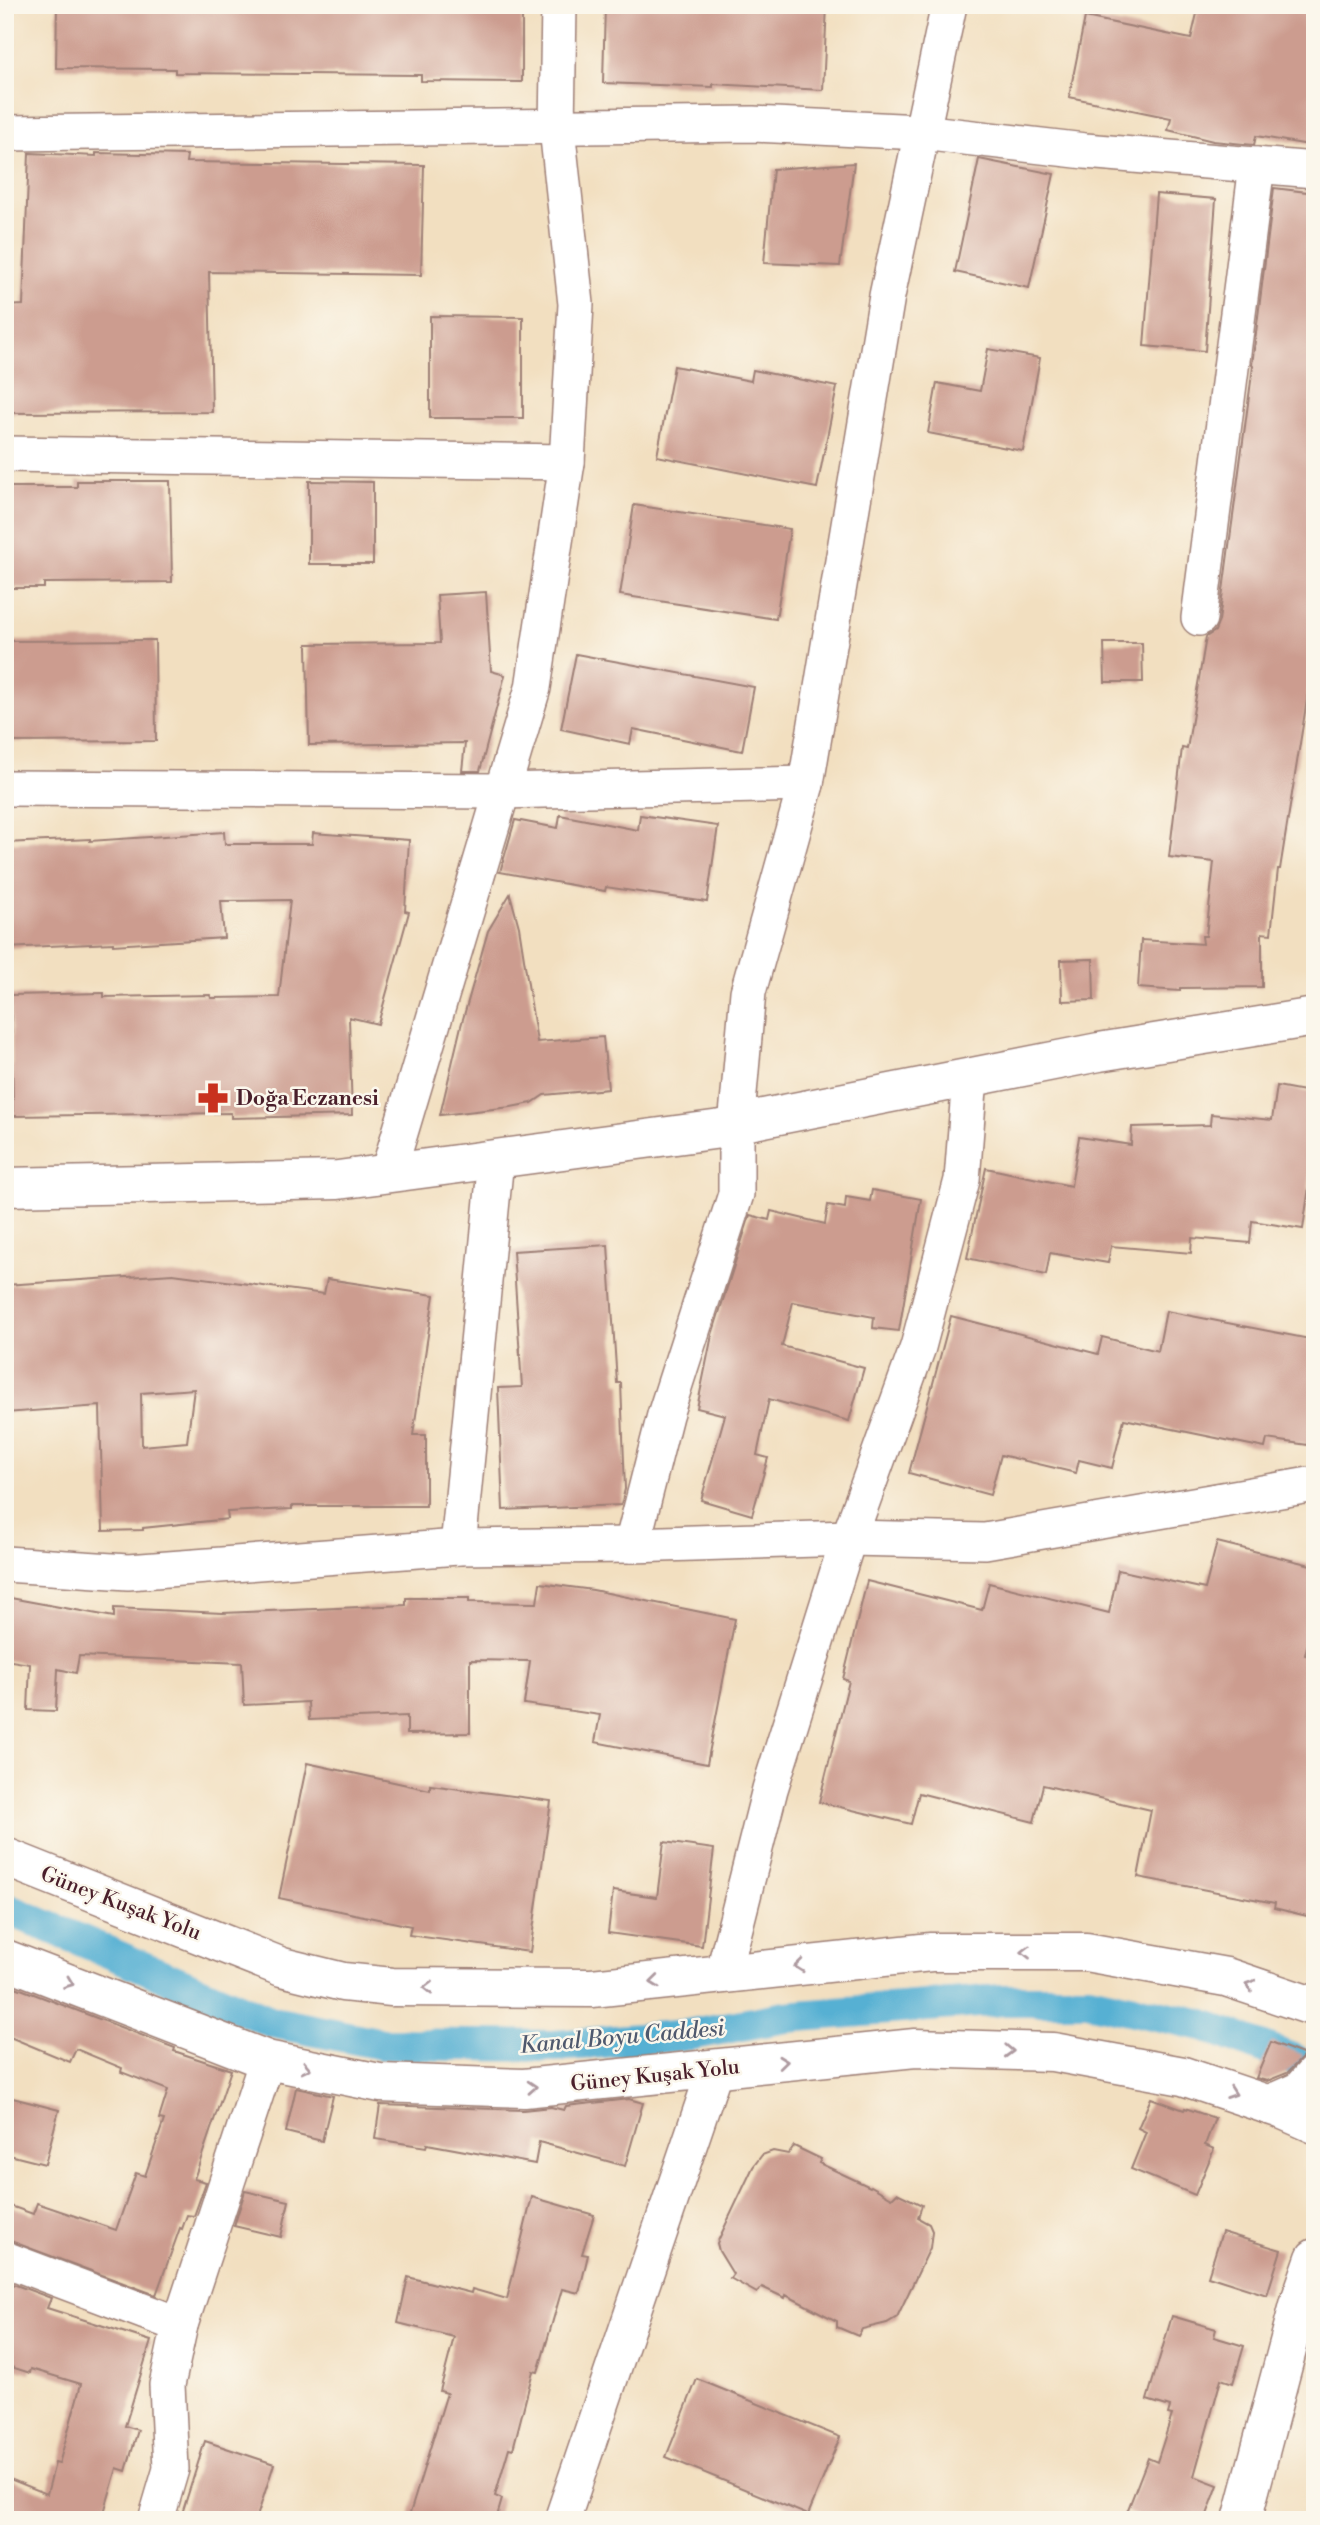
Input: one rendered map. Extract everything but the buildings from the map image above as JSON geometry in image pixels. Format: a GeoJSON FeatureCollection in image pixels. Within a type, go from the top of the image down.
{"type":"FeatureCollection","features":[{"type":"Feature","properties":{"kind":"main road"},"geometry":{"type":"LineString","coordinates":[[5,1187],[338,1180],[736,1128],[748,1121],[1100,1052],[1315,1017]]}},
{"type":"Feature","properties":{"kind":"main road","name":"Güney Kuşak Yolu"},"geometry":{"type":"LineString","coordinates":[[5,1857],[251,1956],[282,1967],[343,1982],[392,1987],[592,1988],[931,1952],[1086,1952],[1226,1977],[1313,2009]]}},
{"type":"Feature","properties":{"kind":"main road","name":"Güney Kuşak Yolu"},"geometry":{"type":"LineString","coordinates":[[5,1959],[267,2060],[380,2083],[524,2088],[915,2048],[1054,2052],[1183,2076],[1315,2124]]}},
{"type":"Feature","properties":{"kind":"main road"},"geometry":{"type":"LineString","coordinates":[[1268,2105],[1300,2091],[1315,2074]]}},
{"type":"Feature","properties":{"kind":"main road"},"geometry":{"type":"LineString","coordinates":[[1242,2520],[1300,2301],[1315,2258]]}},
{"type":"Feature","properties":{"kind":"street"},"geometry":{"type":"LineString","coordinates":[[388,1173],[533,688],[567,462],[576,304],[557,128],[559,5]]}},
{"type":"Feature","properties":{"kind":"street"},"geometry":{"type":"LineString","coordinates":[[632,1545],[665,1415],[736,1194],[736,1128],[748,992],[806,784],[887,296],[949,5]]}},
{"type":"Feature","properties":{"kind":"street"},"geometry":{"type":"LineString","coordinates":[[5,133],[753,124],[921,132],[1086,151],[1315,170]]}},
{"type":"Feature","properties":{"kind":"street"},"geometry":{"type":"LineString","coordinates":[[1199,618],[1257,165]]}},
{"type":"Feature","properties":{"kind":"street"},"geometry":{"type":"LineString","coordinates":[[5,454],[567,462]]}},
{"type":"Feature","properties":{"kind":"street"},"geometry":{"type":"LineString","coordinates":[[5,788],[501,791],[806,784]]}},
{"type":"Feature","properties":{"kind":"street"},"geometry":{"type":"LineString","coordinates":[[723,1975],[770,1789],[849,1538],[918,1347],[962,1180],[970,1077]]}},
{"type":"Feature","properties":{"kind":"street"},"geometry":{"type":"LineString","coordinates":[[458,1546],[496,1159]]}},
{"type":"Feature","properties":{"kind":"street"},"geometry":{"type":"LineString","coordinates":[[5,1564],[128,1572],[458,1546],[632,1545],[849,1538],[985,1541],[1315,1484]]}},
{"type":"Feature","properties":{"kind":"street"},"geometry":{"type":"LineString","coordinates":[[156,2520],[171,2469],[167,2385],[180,2325],[267,2060]]}},
{"type":"Feature","properties":{"kind":"street"},"geometry":{"type":"LineString","coordinates":[[562,2520],[715,2069]]}},
{"type":"Feature","properties":{"kind":"street"},"geometry":{"type":"LineString","coordinates":[[5,2259],[180,2325]]}},
{"type":"Feature","properties":{"kind":"waterway","name":"Kanal Boyu Caddesi"},"geometry":{"type":"LineString","coordinates":[[5,1908],[272,2022],[382,2044],[554,2046],[687,2035],[786,2017],[1003,2000],[1088,2000],[1203,2025],[1295,2060]]}},
{"type":"Feature","properties":{"kind":"place","name":"Doğa Eczanesi"},"geometry":{"type":"Point","coordinates":[213,1098]}}]}
